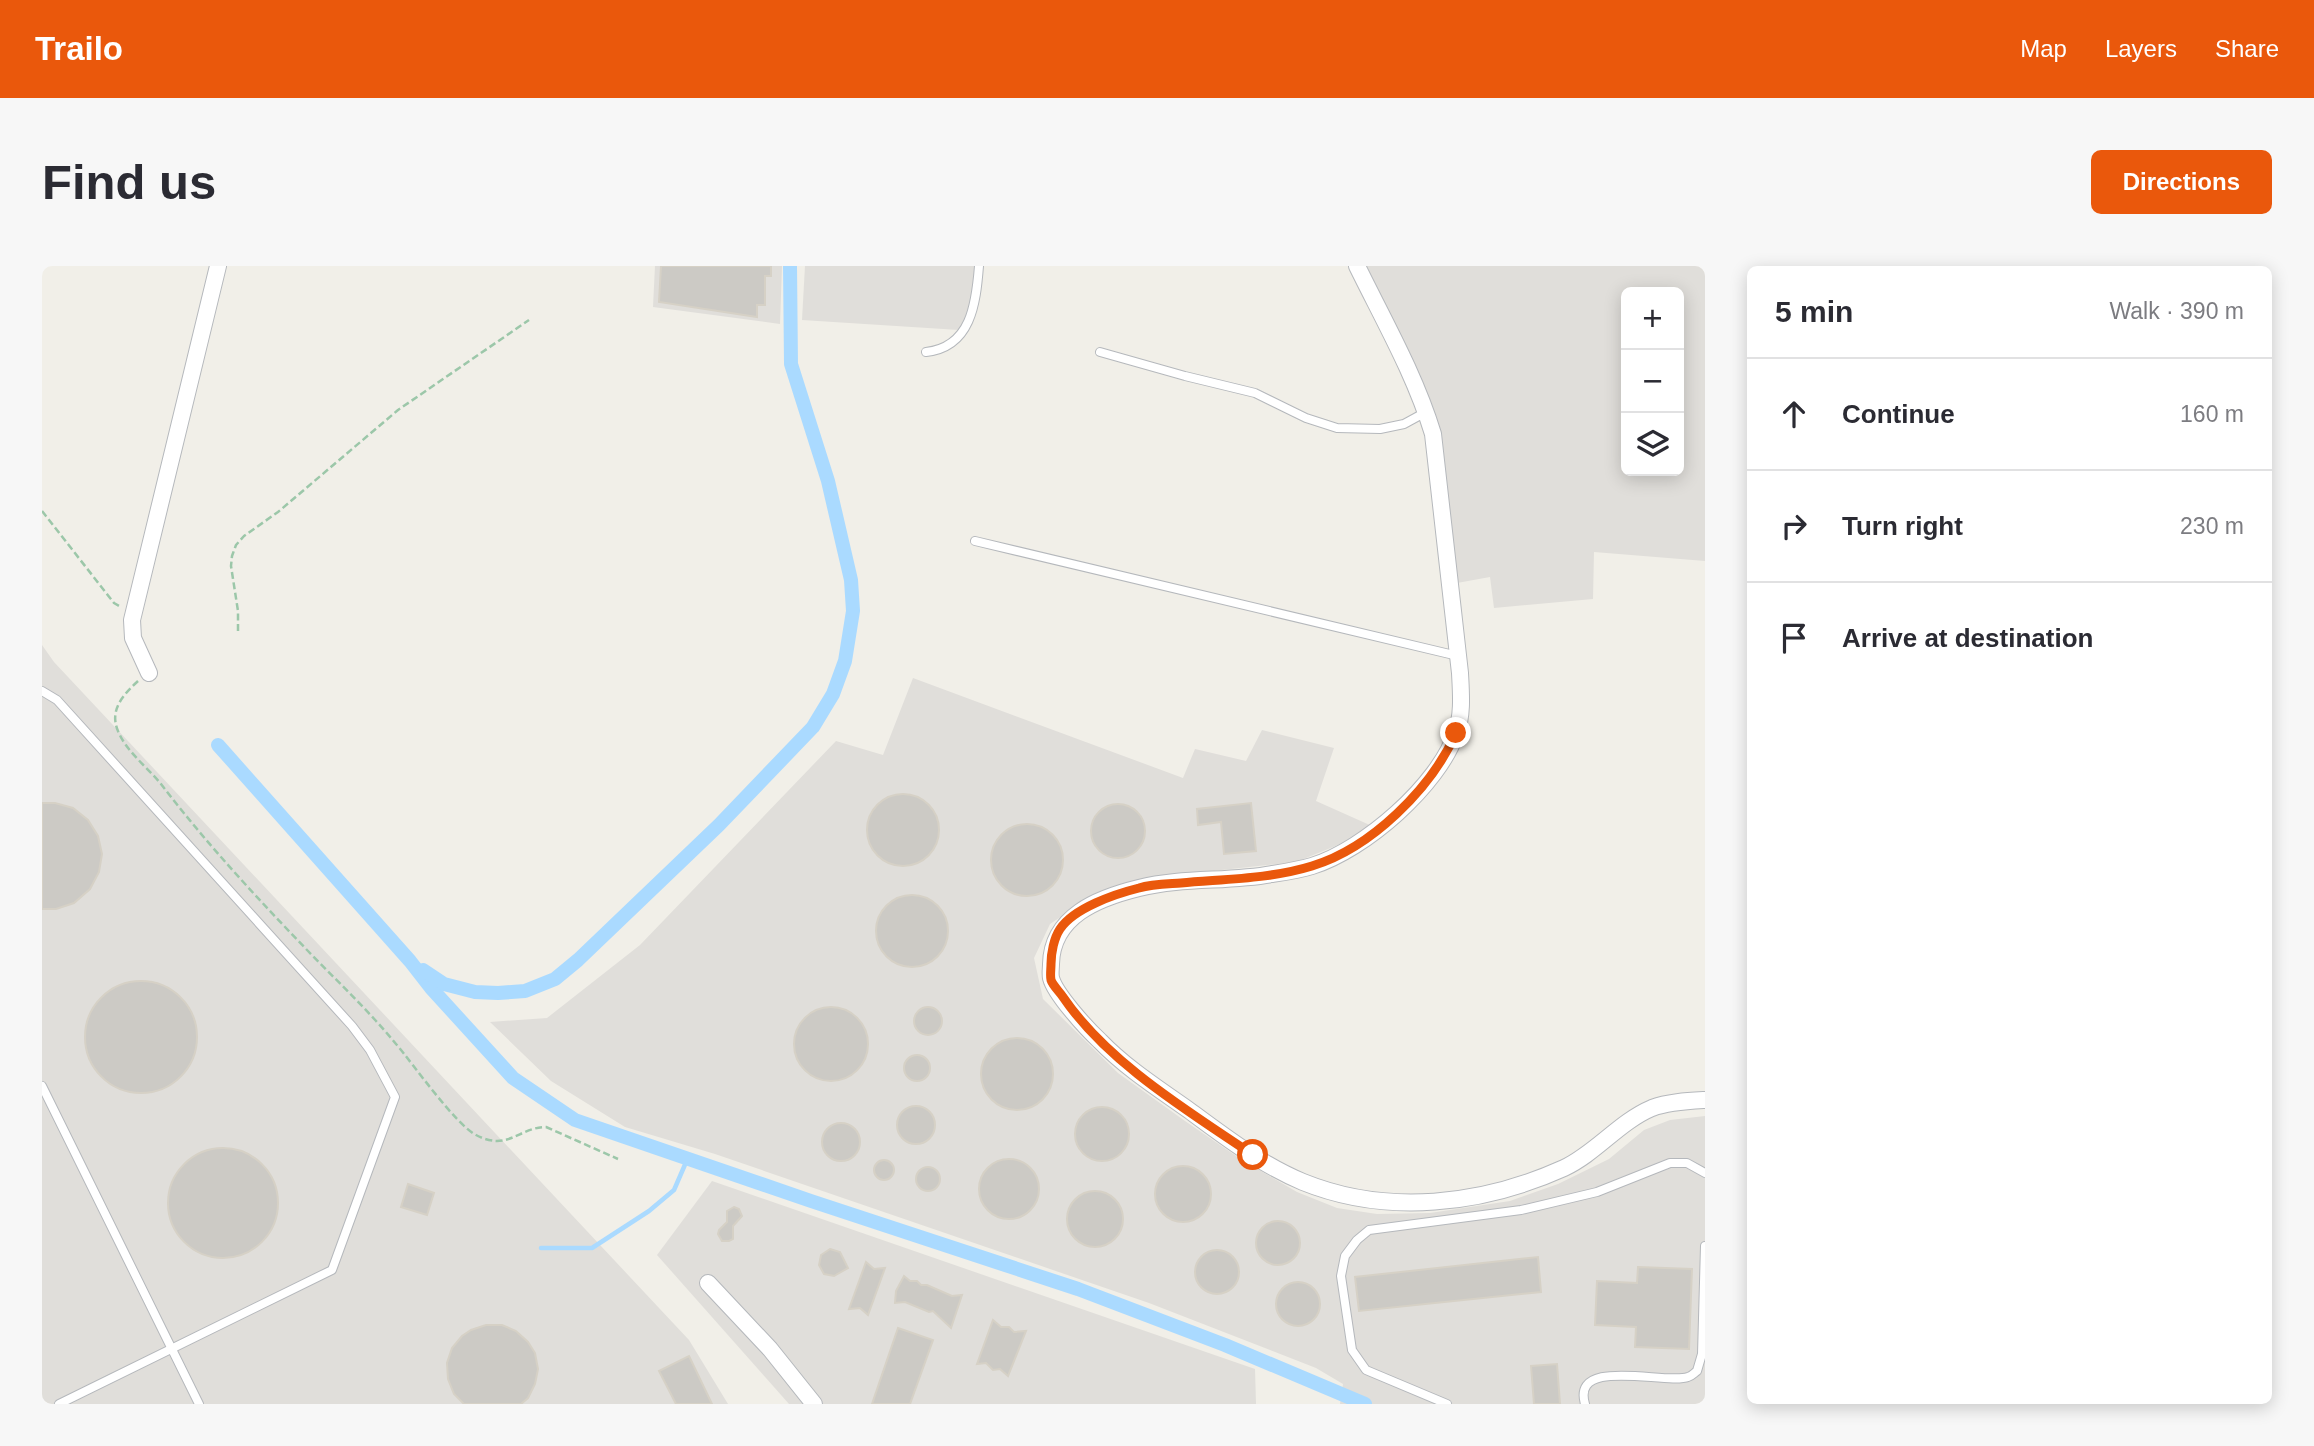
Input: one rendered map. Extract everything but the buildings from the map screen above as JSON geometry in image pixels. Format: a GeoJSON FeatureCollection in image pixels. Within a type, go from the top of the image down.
{"type":"FeatureCollection","features":[{"type":"Feature","properties":{"kind":"street"},"geometry":{"type":"LineString","coordinates":[[149,673],[133,638],[132,620],[218,266]]}},
{"type":"Feature","properties":{"kind":"street"},"geometry":{"type":"LineString","coordinates":[[1357,266],[1398,346],[1426,412],[1437,460],[1461,704],[1460,718],[1451,745],[1430,777],[1402,808],[1374,833],[1313,866],[1269,875],[1142,887],[1107,898],[1075,915],[1060,929],[1051,952],[1051,979],[1075,1015],[1101,1043],[1197,1117],[1276,1169],[1330,1192],[1357,1199],[1432,1202],[1497,1194],[1566,1167],[1655,1107],[1705,1100]]}},
{"type":"Feature","properties":{"kind":"street"},"geometry":{"type":"LineString","coordinates":[[708,1283],[770,1349],[814,1404]]}},
{"type":"Feature","properties":{"kind":"lane"},"geometry":{"type":"LineString","coordinates":[[926,352],[942,350],[955,342],[966,326],[978,288],[979,266]]}},
{"type":"Feature","properties":{"kind":"lane"},"geometry":{"type":"LineString","coordinates":[[1100,352],[1255,393],[1306,418],[1337,428],[1380,429],[1404,424],[1426,412]]}},
{"type":"Feature","properties":{"kind":"lane"},"geometry":{"type":"LineString","coordinates":[[975,541],[1458,656]]}},
{"type":"Feature","properties":{"kind":"lane"},"geometry":{"type":"LineString","coordinates":[[42,691],[57,700],[352,1026],[370,1050],[395,1097],[332,1270],[58,1404]]}},
{"type":"Feature","properties":{"kind":"lane"},"geometry":{"type":"LineString","coordinates":[[42,1086],[199,1404]]}},
{"type":"Feature","properties":{"kind":"lane"},"geometry":{"type":"LineString","coordinates":[[1447,1404],[1366,1370],[1352,1350],[1341,1276],[1345,1256],[1357,1240],[1369,1230],[1521,1210],[1597,1192],[1670,1163],[1687,1163],[1705,1173]]}},
{"type":"Feature","properties":{"kind":"lane"},"geometry":{"type":"LineString","coordinates":[[1586,1404],[1584,1389],[1589,1382],[1601,1377],[1688,1377],[1697,1371],[1702,1354],[1705,1246]]}},
{"type":"Feature","properties":{"kind":"path"},"geometry":{"type":"LineString","coordinates":[[238,631],[239,611],[231,566],[236,545],[244,536],[278,512],[391,416],[529,320]]}},
{"type":"Feature","properties":{"kind":"path"},"geometry":{"type":"LineString","coordinates":[[42,511],[114,603],[134,610]]}},
{"type":"Feature","properties":{"kind":"path"},"geometry":{"type":"LineString","coordinates":[[149,673],[125,693],[116,709],[115,723],[124,743],[150,771],[187,819],[394,1041],[466,1129],[485,1139],[496,1141],[513,1139],[538,1127],[546,1127],[618,1158]]}},
{"type":"Feature","properties":{"kind":"shaded area"},"geometry":{"type":"Polygon","coordinates":[[[655,266],[782,266],[780,324],[653,307],[655,266]]]}},
{"type":"Feature","properties":{"kind":"shaded area"},"geometry":{"type":"Polygon","coordinates":[[[805,266],[975,266],[971,306],[959,330],[802,320],[805,266]]]}},
{"type":"Feature","properties":{"kind":"shaded area"},"geometry":{"type":"Polygon","coordinates":[[[1362,266],[1705,266],[1705,561],[1594,552],[1593,599],[1494,608],[1490,577],[1457,583],[1442,450],[1362,266]]]}},
{"type":"Feature","properties":{"kind":"shaded area"},"geometry":{"type":"Polygon","coordinates":[[[42,645],[54,662],[689,1340],[728,1404],[42,1404],[42,645]]]}},
{"type":"Feature","properties":{"kind":"shaded area"},"geometry":{"type":"Polygon","coordinates":[[[913,678],[1183,778],[1195,749],[1246,761],[1262,730],[1334,748],[1316,801],[1372,826],[1338,845],[1296,862],[1158,877],[1097,893],[1050,924],[1034,958],[1043,999],[1118,1073],[1185,1121],[1242,1160],[1297,1192],[1337,1208],[1377,1214],[1430,1213],[1510,1201],[1558,1184],[1609,1159],[1644,1130],[1670,1120],[1705,1116],[1705,1404],[1340,1404],[1343,1384],[1316,1368],[1149,1303],[715,1154],[625,1127],[551,1081],[490,1022],[547,1018],[640,945],[836,741],[883,755],[913,678]]]}},
{"type":"Feature","properties":{"kind":"shaded area"},"geometry":{"type":"Polygon","coordinates":[[[712,1181],[1255,1369],[1256,1404],[789,1404],[657,1255],[712,1181]]]}},
{"type":"Feature","properties":{"kind":"waterway"},"geometry":{"type":"LineString","coordinates":[[423,970],[444,984],[475,992],[525,991],[555,979],[719,825],[813,727],[833,694],[845,661],[853,611],[851,580],[828,481],[791,364],[790,266]]}},
{"type":"Feature","properties":{"kind":"waterway"},"geometry":{"type":"LineString","coordinates":[[218,745],[513,1078],[575,1120],[1078,1289],[1225,1345],[1365,1404]]}},
{"type":"Feature","properties":{"kind":"waterway"},"geometry":{"type":"LineString","coordinates":[[541,1248],[592,1248],[649,1211],[674,1190],[687,1160]]}},
{"type":"Feature","properties":{"kind":"route"},"geometry":{"type":"LineString","coordinates":[[1253,1155],[1149,1082],[1101,1043],[1075,1015],[1051,979],[1051,952],[1060,929],[1075,915],[1107,898],[1142,887],[1269,875],[1313,866],[1348,849],[1374,833],[1402,808],[1430,777],[1456,733]]}}]}
